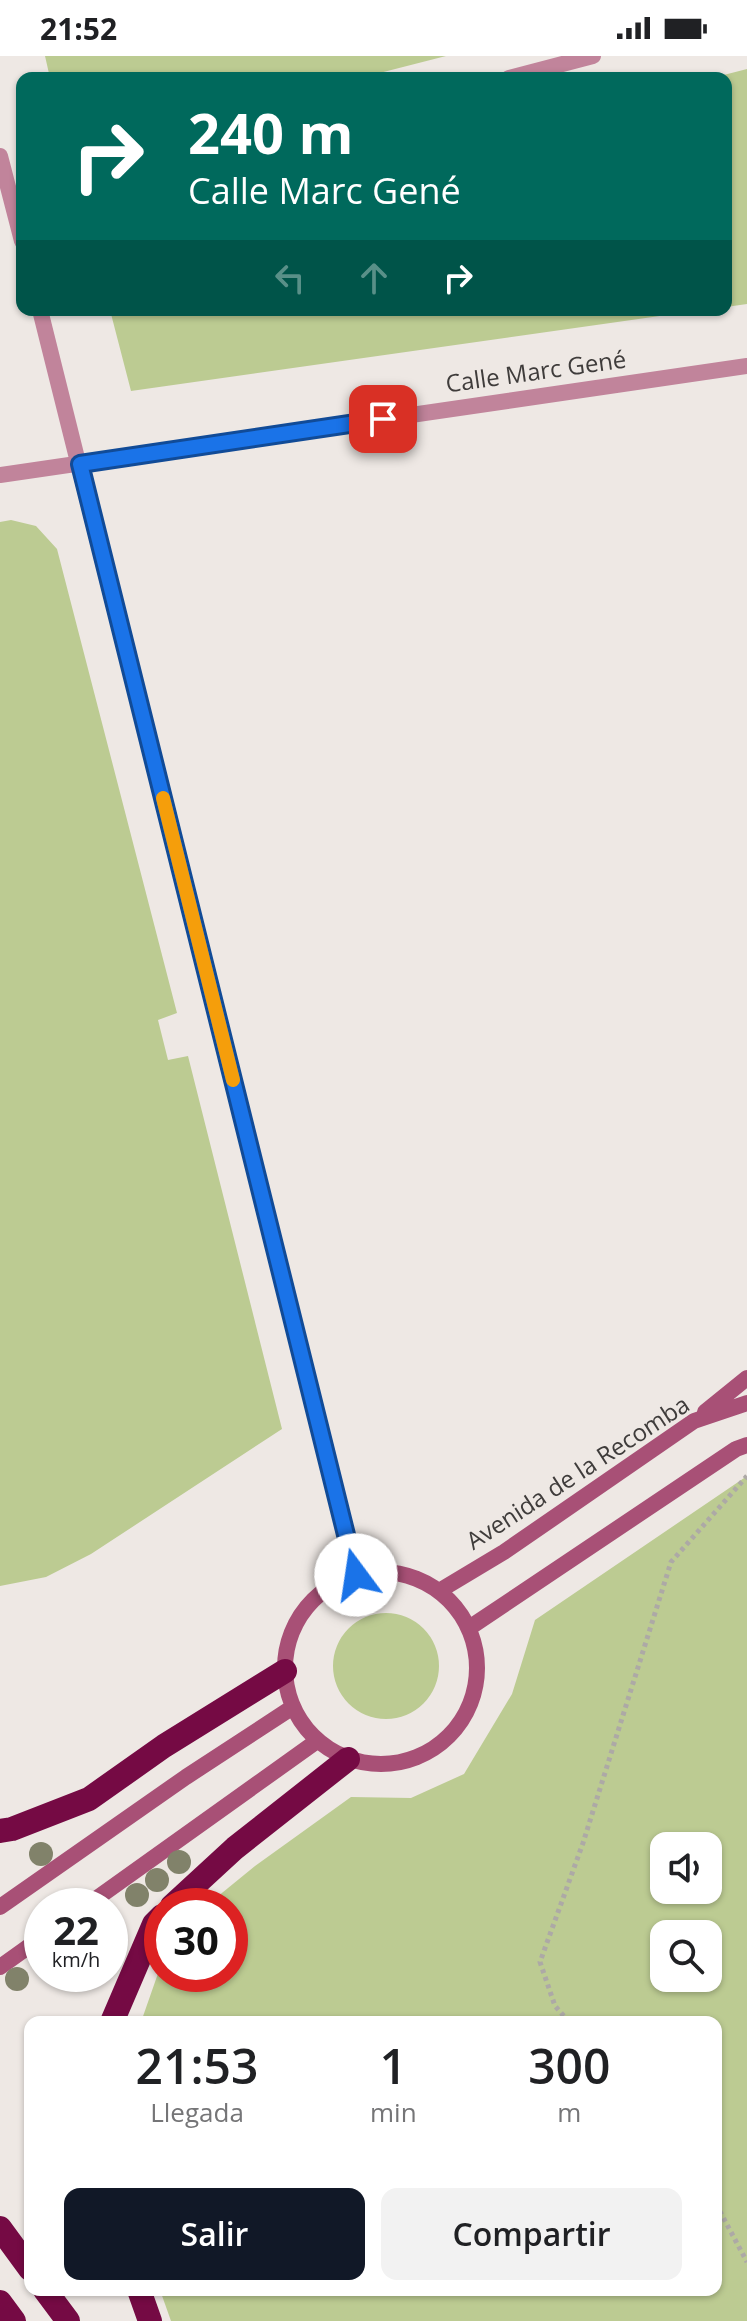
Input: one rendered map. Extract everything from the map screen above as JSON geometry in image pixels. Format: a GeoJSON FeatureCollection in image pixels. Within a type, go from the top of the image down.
{"type":"FeatureCollection","features":[{"type":"Feature","properties":{"kind":"highway"},"geometry":{"type":"LineString","coordinates":[[0,1831],[89,1799],[164,1746],[285,1671]]}},
{"type":"Feature","properties":{"kind":"highway"},"geometry":{"type":"LineString","coordinates":[[192,1888],[235,1848],[348,1759]]}},
{"type":"Feature","properties":{"kind":"highway"},"geometry":{"type":"LineString","coordinates":[[115,2016],[144,1947]]}},
{"type":"Feature","properties":{"kind":"highway"},"geometry":{"type":"LineString","coordinates":[[0,2228],[24,2261]]}},
{"type":"Feature","properties":{"kind":"highway"},"geometry":{"type":"LineString","coordinates":[[49,2296],[68,2321]]}},
{"type":"Feature","properties":{"kind":"highway"},"geometry":{"type":"LineString","coordinates":[[141,2296],[150,2321]]}},
{"type":"Feature","properties":{"kind":"highway"},"geometry":{"type":"LineString","coordinates":[[0,2302],[14,2321]]}},
{"type":"Feature","properties":{"kind":"street"},"geometry":{"type":"LineString","coordinates":[[532,72],[593,56]]}},
{"type":"Feature","properties":{"kind":"street"},"geometry":{"type":"LineString","coordinates":[[0,156],[12,208]]}},
{"type":"Feature","properties":{"kind":"street"},"geometry":{"type":"LineString","coordinates":[[42,316],[356,1575]]}},
{"type":"Feature","properties":{"kind":"street","name":"Calle Marc Gené"},"geometry":{"type":"LineString","coordinates":[[0,475],[747,366]]}},
{"type":"Feature","properties":{"kind":"street"},"geometry":{"type":"LineString","coordinates":[[694,1421],[747,1378]]}},
{"type":"Feature","properties":{"kind":"street","name":"Avenida de la Recomba"},"geometry":{"type":"LineString","coordinates":[[439,1591],[504,1552],[694,1421],[747,1403]]}},
{"type":"Feature","properties":{"kind":"street"},"geometry":{"type":"LineString","coordinates":[[469,1628],[736,1449],[747,1445]]}},
{"type":"Feature","properties":{"kind":"street"},"geometry":{"type":"LineString","coordinates":[[378,1571],[399,1573],[439,1591],[456,1607],[469,1628],[477,1659],[475,1691],[462,1721],[440,1744],[412,1760],[380,1765],[348,1759],[317,1741],[293,1707],[285,1671],[289,1639],[303,1611],[327,1588],[356,1575],[378,1571]]}},
{"type":"Feature","properties":{"kind":"street"},"geometry":{"type":"LineString","coordinates":[[0,1907],[186,1777],[293,1707]]}},
{"type":"Feature","properties":{"kind":"street"},"geometry":{"type":"LineString","coordinates":[[111,1888],[317,1741]]}},
{"type":"Feature","properties":{"kind":"street"},"geometry":{"type":"LineString","coordinates":[[0,1967],[24,1950]]}},
{"type":"Feature","properties":{"kind":"path"},"geometry":{"type":"LineString","coordinates":[[564,2016],[555,2006],[540,1962],[583,1843],[671,1562],[747,1478]]}},
{"type":"Feature","properties":{"kind":"path"},"geometry":{"type":"LineString","coordinates":[[722,2215],[747,2262]]}},
{"type":"Feature","properties":{"kind":"green space"},"geometry":{"type":"Polygon","coordinates":[[[45,56],[446,56],[383,72],[49,72],[45,56]]]}},
{"type":"Feature","properties":{"kind":"green space"},"geometry":{"type":"Polygon","coordinates":[[[747,69],[747,304],[732,306],[732,73],[747,69]]]}},
{"type":"Feature","properties":{"kind":"green space"},"geometry":{"type":"Polygon","coordinates":[[[112,316],[660,316],[131,391],[112,316]]]}},
{"type":"Feature","properties":{"kind":"green space"},"geometry":{"type":"Polygon","coordinates":[[[11,520],[36,526],[57,549],[177,1013],[158,1020],[168,1060],[188,1056],[282,1429],[91,1554],[46,1577],[0,1586],[0,522],[11,520]]]}},
{"type":"Feature","properties":{"kind":"green space"},"geometry":{"type":"Polygon","coordinates":[[[747,1476],[747,2321],[171,2321],[162,2296],[722,2296],[722,2016],[143,2016],[152,1992],[248,1992],[248,1888],[228,1888],[255,1866],[351,1797],[411,1798],[464,1774],[512,1694],[535,1620],[747,1476]]]}},
{"type":"Feature","properties":{"kind":"green space"},"geometry":{"type":"Polygon","coordinates":[[[386,1613],[406,1617],[423,1629],[435,1646],[439,1666],[435,1686],[423,1703],[406,1715],[386,1719],[366,1715],[349,1703],[337,1686],[333,1666],[337,1646],[349,1629],[366,1617],[386,1613]]]}},
{"type":"Feature","properties":{"kind":"slow traffic"},"geometry":{"type":"LineString","coordinates":[[163,798],[233,1080]]}},
{"type":"Feature","properties":{"kind":"route"},"geometry":{"type":"LineString","coordinates":[[356,1575],[80,464],[383,419]]}}]}
